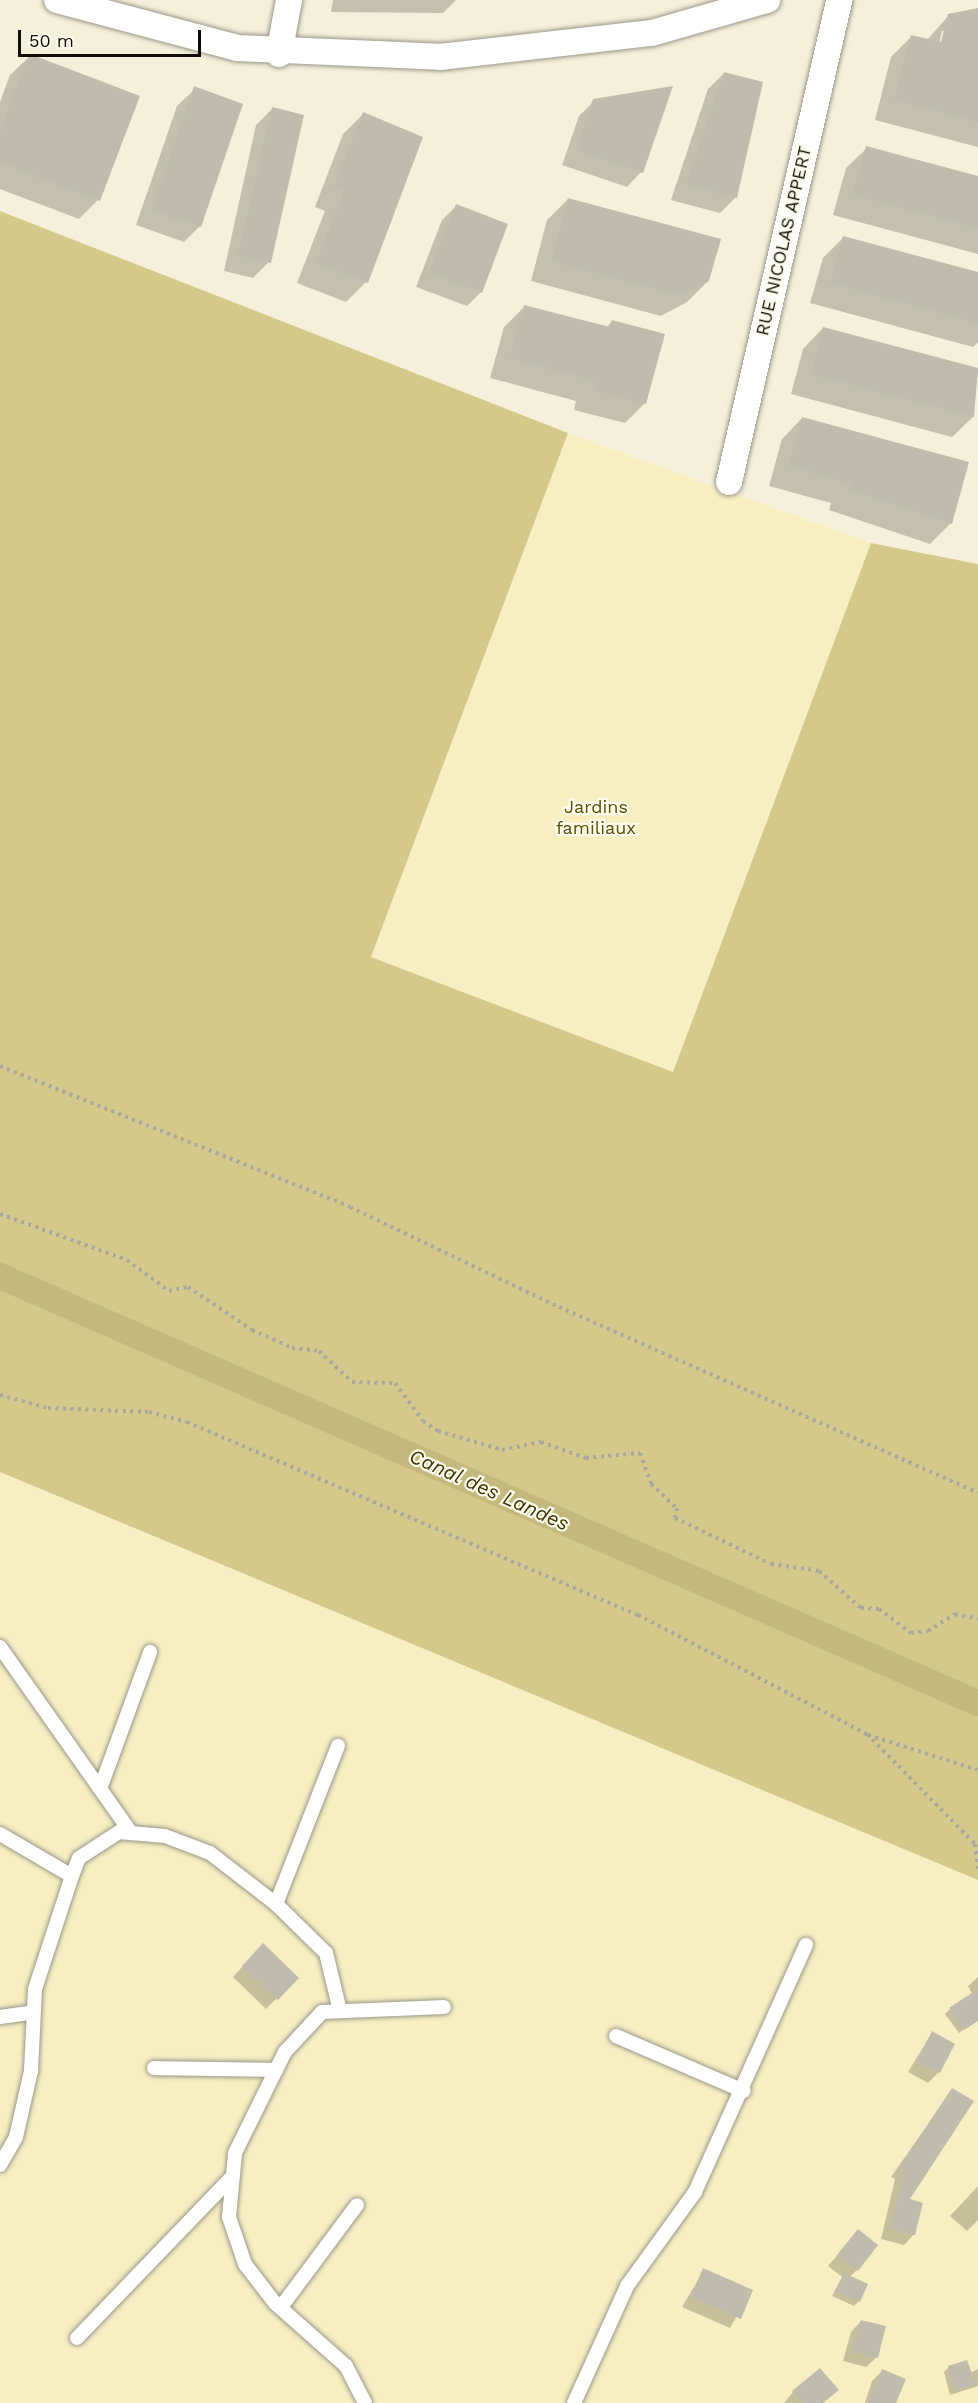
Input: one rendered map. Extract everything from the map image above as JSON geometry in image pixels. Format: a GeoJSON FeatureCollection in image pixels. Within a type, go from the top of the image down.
{"type":"FeatureCollection","features":[{"type":"Feature","properties":{"kind":"street"},"geometry":{"type":"LineString","coordinates":[[57,0],[279,54],[440,57],[652,33],[767,0]]}},
{"type":"Feature","properties":{"kind":"street"},"geometry":{"type":"LineString","coordinates":[[279,54],[289,0]]}},
{"type":"Feature","properties":{"kind":"street","name":"RUE NICOLAS APPERT"},"geometry":{"type":"LineString","coordinates":[[729,482],[839,0]]}},
{"type":"Feature","properties":{"kind":"lane"},"geometry":{"type":"LineString","coordinates":[[0,1647],[131,1833]]}},
{"type":"Feature","properties":{"kind":"lane"},"geometry":{"type":"LineString","coordinates":[[100,1789],[150,1652]]}},
{"type":"Feature","properties":{"kind":"lane"},"geometry":{"type":"LineString","coordinates":[[276,1904],[339,1746]]}},
{"type":"Feature","properties":{"kind":"lane"},"geometry":{"type":"LineString","coordinates":[[0,2165],[16,2136],[31,2071],[35,1989],[72,1876],[79,1858],[119,1832],[165,1836],[210,1853],[276,1904],[326,1953],[340,2011]]}},
{"type":"Feature","properties":{"kind":"lane"},"geometry":{"type":"LineString","coordinates":[[0,1834],[72,1876]]}},
{"type":"Feature","properties":{"kind":"lane"},"geometry":{"type":"LineString","coordinates":[[574,2403],[627,2286],[695,2192],[744,2091],[806,1945]]}},
{"type":"Feature","properties":{"kind":"lane"},"geometry":{"type":"LineString","coordinates":[[365,2403],[346,2366],[281,2307],[245,2264],[230,2217],[235,2153],[285,2052],[322,2012],[444,2007]]}},
{"type":"Feature","properties":{"kind":"lane"},"geometry":{"type":"LineString","coordinates":[[0,2017],[34,2012]]}},
{"type":"Feature","properties":{"kind":"lane"},"geometry":{"type":"LineString","coordinates":[[615,2036],[744,2091]]}},
{"type":"Feature","properties":{"kind":"lane"},"geometry":{"type":"LineString","coordinates":[[154,2068],[276,2070]]}},
{"type":"Feature","properties":{"kind":"lane"},"geometry":{"type":"LineString","coordinates":[[77,2338],[233,2176]]}},
{"type":"Feature","properties":{"kind":"lane"},"geometry":{"type":"LineString","coordinates":[[281,2307],[357,2205]]}},
{"type":"Feature","properties":{"kind":"path"},"geometry":{"type":"LineString","coordinates":[[0,1066],[350,1207],[559,1307],[978,1493]]}},
{"type":"Feature","properties":{"kind":"path"},"geometry":{"type":"LineString","coordinates":[[0,1214],[127,1260],[169,1291],[188,1287],[252,1330],[292,1348],[319,1351],[352,1382],[395,1383],[423,1421],[438,1431],[502,1450],[541,1442],[586,1458],[640,1453],[651,1484],[677,1508],[675,1518],[771,1564],[819,1571],[861,1608],[879,1610],[900,1628],[922,1633],[959,1613],[978,1618]]}},
{"type":"Feature","properties":{"kind":"path"},"geometry":{"type":"LineString","coordinates":[[0,1395],[48,1408],[149,1412],[187,1422],[638,1615],[867,1734],[978,1770]]}},
{"type":"Feature","properties":{"kind":"path"},"geometry":{"type":"LineString","coordinates":[[867,1734],[975,1844],[978,1869]]}},
{"type":"Feature","properties":{"kind":"shaded area"},"geometry":{"type":"Polygon","coordinates":[[[0,0],[978,0],[978,564],[871,543],[568,433],[0,211],[0,0]]]}},
{"type":"Feature","properties":{"kind":"shaded area"},"geometry":{"type":"Polygon","coordinates":[[[0,211],[568,433],[371,957],[673,1072],[871,543],[978,564],[978,1880],[0,1472],[0,211]]]}},
{"type":"Feature","properties":{"kind":"green space","name":"Jardins familiaux"},"geometry":{"type":"Polygon","coordinates":[[[568,433],[871,543],[673,1072],[371,957],[568,433]]]}},
{"type":"Feature","properties":{"kind":"green space"},"geometry":{"type":"Polygon","coordinates":[[[0,1472],[978,1880],[978,2403],[0,2403],[0,1472]]]}},
{"type":"Feature","properties":{"kind":"building"},"geometry":{"type":"Polygon","coordinates":[[[978,8],[978,122],[894,100],[911,35],[941,42],[948,14],[978,8]]]}},
{"type":"Feature","properties":{"kind":"building"},"geometry":{"type":"Polygon","coordinates":[[[30,54],[140,96],[100,201],[0,162],[0,130],[30,54]]]}},
{"type":"Feature","properties":{"kind":"building"},"geometry":{"type":"Polygon","coordinates":[[[724,72],[763,82],[737,198],[686,184],[724,72]]]}},
{"type":"Feature","properties":{"kind":"building"},"geometry":{"type":"Polygon","coordinates":[[[194,86],[243,104],[201,227],[151,210],[194,86]]]}},
{"type":"Feature","properties":{"kind":"building"},"geometry":{"type":"Polygon","coordinates":[[[673,86],[643,173],[576,150],[593,99],[673,86]]]}},
{"type":"Feature","properties":{"kind":"building"},"geometry":{"type":"Polygon","coordinates":[[[272,107],[304,115],[271,263],[238,255],[272,107]]]}},
{"type":"Feature","properties":{"kind":"building"},"geometry":{"type":"Polygon","coordinates":[[[363,112],[423,137],[368,283],[316,263],[344,191],[334,187],[363,112]]]}},
{"type":"Feature","properties":{"kind":"building"},"geometry":{"type":"Polygon","coordinates":[[[866,146],[978,176],[978,228],[853,195],[866,146]]]}},
{"type":"Feature","properties":{"kind":"building"},"geometry":{"type":"Polygon","coordinates":[[[568,198],[721,239],[709,281],[682,296],[551,261],[568,198]]]}},
{"type":"Feature","properties":{"kind":"building"},"geometry":{"type":"Polygon","coordinates":[[[456,204],[508,224],[482,293],[429,273],[456,204]]]}},
{"type":"Feature","properties":{"kind":"building"},"geometry":{"type":"Polygon","coordinates":[[[843,236],[978,272],[978,323],[830,283],[843,236]]]}},
{"type":"Feature","properties":{"kind":"building"},"geometry":{"type":"Polygon","coordinates":[[[524,305],[610,327],[612,320],[665,334],[646,404],[593,390],[595,381],[510,358],[524,305]]]}},
{"type":"Feature","properties":{"kind":"building"},"geometry":{"type":"Polygon","coordinates":[[[823,327],[978,368],[974,417],[811,374],[823,327]]]}},
{"type":"Feature","properties":{"kind":"building"},"geometry":{"type":"Polygon","coordinates":[[[802,417],[969,462],[952,524],[849,489],[851,483],[789,466],[802,417]]]}},
{"type":"Feature","properties":{"kind":"building"},"geometry":{"type":"Polygon","coordinates":[[[263,1943],[299,1978],[278,2000],[242,1966],[263,1943]]]}},
{"type":"Feature","properties":{"kind":"building"},"geometry":{"type":"Polygon","coordinates":[[[978,1989],[978,2021],[964,2030],[949,2008],[978,1989]]]}},
{"type":"Feature","properties":{"kind":"building"},"geometry":{"type":"Polygon","coordinates":[[[932,2031],[955,2044],[940,2073],[917,2061],[932,2031]]]}},
{"type":"Feature","properties":{"kind":"building"},"geometry":{"type":"Polygon","coordinates":[[[952,2088],[974,2101],[910,2199],[923,2203],[915,2235],[890,2229],[905,2169],[900,2166],[952,2088]]]}},
{"type":"Feature","properties":{"kind":"building"},"geometry":{"type":"Polygon","coordinates":[[[858,2229],[878,2245],[858,2271],[837,2255],[858,2229]]]}},
{"type":"Feature","properties":{"kind":"building"},"geometry":{"type":"Polygon","coordinates":[[[703,2268],[753,2290],[741,2319],[691,2297],[703,2268]]]}},
{"type":"Feature","properties":{"kind":"building"},"geometry":{"type":"Polygon","coordinates":[[[844,2273],[868,2284],[860,2302],[836,2291],[844,2273]]]}},
{"type":"Feature","properties":{"kind":"building"},"geometry":{"type":"Polygon","coordinates":[[[861,2320],[886,2326],[878,2358],[852,2351],[861,2320]]]}},
{"type":"Feature","properties":{"kind":"building"},"geometry":{"type":"Polygon","coordinates":[[[967,2360],[976,2384],[956,2391],[948,2366],[967,2360]]]}},
{"type":"Feature","properties":{"kind":"building"},"geometry":{"type":"Polygon","coordinates":[[[820,2368],[839,2390],[823,2403],[803,2403],[792,2391],[820,2368]]]}},
{"type":"Feature","properties":{"kind":"building"},"geometry":{"type":"Polygon","coordinates":[[[882,2369],[906,2379],[896,2403],[868,2403],[882,2369]]]}},
{"type":"Feature","properties":{"kind":"waterway","name":"Canal des Landes"},"geometry":{"type":"LineString","coordinates":[[0,1276],[978,1703]]}}]}
